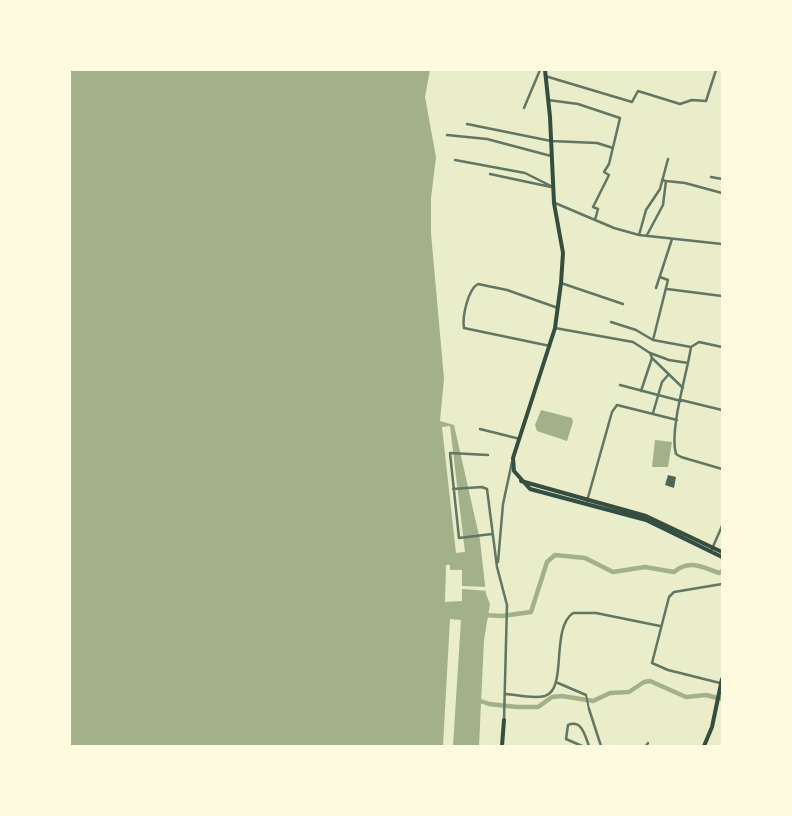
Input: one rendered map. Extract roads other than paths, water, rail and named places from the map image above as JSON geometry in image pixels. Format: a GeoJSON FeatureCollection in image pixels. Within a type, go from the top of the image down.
{"type":"FeatureCollection","features":[{"type":"Feature","properties":{"kind":"main road"},"geometry":{"type":"LineString","coordinates":[[545,70],[554,203],[563,253],[561,283],[555,328],[513,458],[514,471],[530,489],[540,493],[587,502],[646,520],[722,552]]}},
{"type":"Feature","properties":{"kind":"main road"},"geometry":{"type":"LineString","coordinates":[[713,548],[722,557]]}},
{"type":"Feature","properties":{"kind":"main road"},"geometry":{"type":"LineString","coordinates":[[704,746],[712,727],[722,681]]}},
{"type":"Feature","properties":{"kind":"main road"},"geometry":{"type":"LineString","coordinates":[[502,746],[504,720]]}},
{"type":"Feature","properties":{"kind":"street"},"geometry":{"type":"LineString","coordinates":[[524,108],[540,70]]}},
{"type":"Feature","properties":{"kind":"street"},"geometry":{"type":"LineString","coordinates":[[545,76],[627,101],[632,102],[638,91],[681,104],[692,100],[706,100],[716,70]]}},
{"type":"Feature","properties":{"kind":"street"},"geometry":{"type":"LineString","coordinates":[[548,100],[578,104],[619,118],[604,172],[609,174],[593,207],[598,209],[595,220]]}},
{"type":"Feature","properties":{"kind":"street"},"geometry":{"type":"LineString","coordinates":[[468,124],[551,141],[590,142],[612,148]]}},
{"type":"Feature","properties":{"kind":"street"},"geometry":{"type":"LineString","coordinates":[[447,135],[487,139],[551,156]]}},
{"type":"Feature","properties":{"kind":"street"},"geometry":{"type":"LineString","coordinates":[[640,235],[646,210],[660,189],[668,159]]}},
{"type":"Feature","properties":{"kind":"street"},"geometry":{"type":"LineString","coordinates":[[455,160],[525,173],[553,187]]}},
{"type":"Feature","properties":{"kind":"street"},"geometry":{"type":"LineString","coordinates":[[490,174],[540,187],[553,187]]}},
{"type":"Feature","properties":{"kind":"street"},"geometry":{"type":"LineString","coordinates":[[711,177],[722,179]]}},
{"type":"Feature","properties":{"kind":"street"},"geometry":{"type":"LineString","coordinates":[[662,180],[685,183],[722,193]]}},
{"type":"Feature","properties":{"kind":"street"},"geometry":{"type":"LineString","coordinates":[[647,235],[662,205],[666,181]]}},
{"type":"Feature","properties":{"kind":"street"},"geometry":{"type":"LineString","coordinates":[[554,203],[595,220],[640,235],[722,244]]}},
{"type":"Feature","properties":{"kind":"street"},"geometry":{"type":"LineString","coordinates":[[656,288],[672,239]]}},
{"type":"Feature","properties":{"kind":"street"},"geometry":{"type":"LineString","coordinates":[[653,340],[668,279],[660,277]]}},
{"type":"Feature","properties":{"kind":"street"},"geometry":{"type":"LineString","coordinates":[[561,283],[623,304]]}},
{"type":"Feature","properties":{"kind":"street"},"geometry":{"type":"LineString","coordinates":[[550,346],[468,330],[463,325],[472,287],[478,284],[507,290],[558,308]]}},
{"type":"Feature","properties":{"kind":"street"},"geometry":{"type":"LineString","coordinates":[[666,289],[722,296]]}},
{"type":"Feature","properties":{"kind":"street"},"geometry":{"type":"LineString","coordinates":[[611,322],[636,330],[653,340],[691,347],[699,342],[722,347]]}},
{"type":"Feature","properties":{"kind":"street"},"geometry":{"type":"LineString","coordinates":[[555,328],[633,342],[650,353],[669,360],[688,363]]}},
{"type":"Feature","properties":{"kind":"street"},"geometry":{"type":"LineString","coordinates":[[691,347],[677,420],[676,454],[722,469]]}},
{"type":"Feature","properties":{"kind":"street"},"geometry":{"type":"LineString","coordinates":[[650,353],[652,358],[683,388]]}},
{"type":"Feature","properties":{"kind":"street"},"geometry":{"type":"LineString","coordinates":[[641,391],[652,358]]}},
{"type":"Feature","properties":{"kind":"street"},"geometry":{"type":"LineString","coordinates":[[653,414],[662,382],[669,374]]}},
{"type":"Feature","properties":{"kind":"street"},"geometry":{"type":"LineString","coordinates":[[620,385],[658,396],[722,410]]}},
{"type":"Feature","properties":{"kind":"street"},"geometry":{"type":"LineString","coordinates":[[587,502],[614,407],[617,404],[677,420]]}},
{"type":"Feature","properties":{"kind":"street"},"geometry":{"type":"LineString","coordinates":[[480,429],[520,439]]}},
{"type":"Feature","properties":{"kind":"street"},"geometry":{"type":"LineString","coordinates":[[488,455],[450,453],[460,538],[492,534]]}},
{"type":"Feature","properties":{"kind":"street"},"geometry":{"type":"LineString","coordinates":[[497,567],[503,504],[513,458]]}},
{"type":"Feature","properties":{"kind":"street"},"geometry":{"type":"LineString","coordinates":[[453,489],[482,487],[487,489],[497,567],[507,605],[508,627],[504,720]]}},
{"type":"Feature","properties":{"kind":"street"},"geometry":{"type":"LineString","coordinates":[[713,548],[722,526]]}},
{"type":"Feature","properties":{"kind":"street"},"geometry":{"type":"LineString","coordinates":[[722,584],[674,592],[669,597],[660,626],[652,664],[722,681]]}},
{"type":"Feature","properties":{"kind":"street"},"geometry":{"type":"LineString","coordinates":[[506,695],[547,696],[558,683],[556,670],[564,622],[573,613],[596,613],[660,626]]}},
{"type":"Feature","properties":{"kind":"street"},"geometry":{"type":"LineString","coordinates":[[558,683],[586,695],[600,746]]}},
{"type":"Feature","properties":{"kind":"street"},"geometry":{"type":"LineString","coordinates":[[582,746],[566,739],[568,725],[576,724],[582,728],[589,746]]}},
{"type":"Feature","properties":{"kind":"waterway"},"geometry":{"type":"LineString","coordinates":[[484,615],[502,616],[531,612],[547,562],[555,555],[585,558],[613,572],[645,567],[674,572],[690,565],[696,565],[719,573],[722,571]]}},
{"type":"Feature","properties":{"kind":"waterway"},"geometry":{"type":"LineString","coordinates":[[478,700],[489,704],[517,707],[538,707],[552,697],[562,696],[593,701],[610,693],[629,692],[644,682],[650,681],[686,697],[706,695],[722,699]]}}]}
